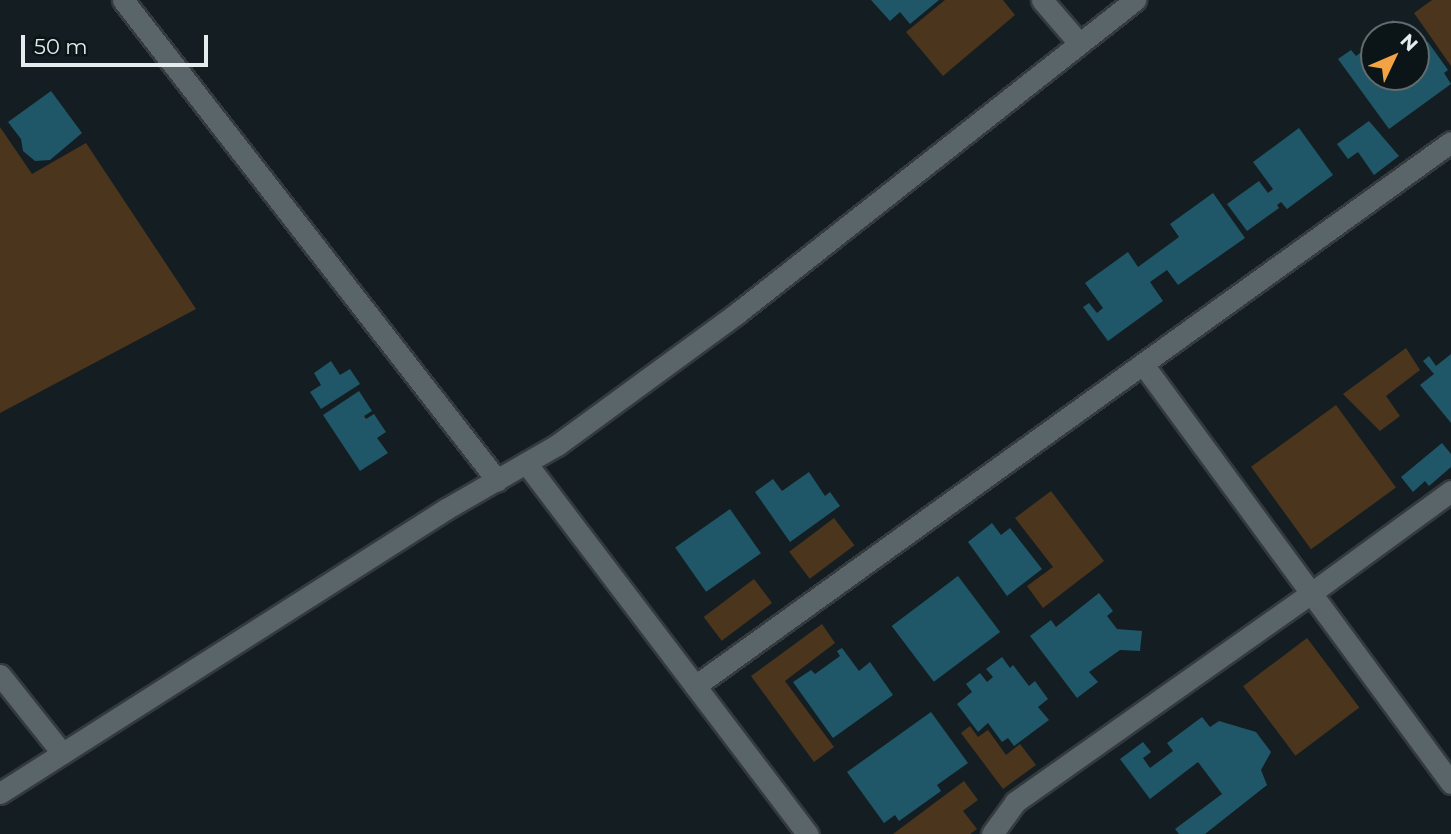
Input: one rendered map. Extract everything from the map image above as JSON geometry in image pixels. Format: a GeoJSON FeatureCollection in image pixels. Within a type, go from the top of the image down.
{"type":"FeatureCollection","features":[{"type":"Feature","properties":{"kind":"street"},"geometry":{"type":"LineString","coordinates":[[123,0],[497,480]]}},
{"type":"Feature","properties":{"kind":"street"},"geometry":{"type":"LineString","coordinates":[[1042,0],[1079,43]]}},
{"type":"Feature","properties":{"kind":"street"},"geometry":{"type":"LineString","coordinates":[[0,793],[497,480],[557,445],[736,314],[1135,0]]}},
{"type":"Feature","properties":{"kind":"street"},"geometry":{"type":"LineString","coordinates":[[695,686],[1144,366],[1364,202],[1451,142]]}},
{"type":"Feature","properties":{"kind":"street"},"geometry":{"type":"LineString","coordinates":[[1144,366],[1451,783]]}},
{"type":"Feature","properties":{"kind":"street"},"geometry":{"type":"LineString","coordinates":[[526,463],[808,834]]}},
{"type":"Feature","properties":{"kind":"street"},"geometry":{"type":"LineString","coordinates":[[992,834],[1015,802],[1451,491]]}},
{"type":"Feature","properties":{"kind":"street"},"geometry":{"type":"LineString","coordinates":[[0,675],[62,754]]}},
{"type":"Feature","properties":{"kind":"shaded area"},"geometry":{"type":"Polygon","coordinates":[[[945,0],[1003,0],[1015,15],[943,76],[906,32],[945,0]]]}},
{"type":"Feature","properties":{"kind":"shaded area"},"geometry":{"type":"Polygon","coordinates":[[[1432,0],[1451,0],[1451,66],[1430,36],[1430,21],[1420,21],[1414,13],[1432,0]]]}},
{"type":"Feature","properties":{"kind":"shaded area"},"geometry":{"type":"Polygon","coordinates":[[[0,127],[32,174],[86,143],[196,309],[0,413],[0,127]]]}},
{"type":"Feature","properties":{"kind":"shaded area"},"geometry":{"type":"Polygon","coordinates":[[[1406,348],[1420,370],[1386,396],[1400,416],[1380,431],[1343,394],[1406,348]]]}},
{"type":"Feature","properties":{"kind":"shaded area"},"geometry":{"type":"Polygon","coordinates":[[[1336,405],[1396,488],[1311,549],[1251,467],[1336,405]]]}},
{"type":"Feature","properties":{"kind":"shaded area"},"geometry":{"type":"Polygon","coordinates":[[[1051,491],[1104,561],[1043,608],[1027,586],[1053,567],[1015,518],[1051,491]]]}},
{"type":"Feature","properties":{"kind":"shaded area"},"geometry":{"type":"Polygon","coordinates":[[[834,518],[854,545],[810,579],[789,552],[834,518]]]}},
{"type":"Feature","properties":{"kind":"shaded area"},"geometry":{"type":"Polygon","coordinates":[[[754,579],[772,603],[722,641],[704,617],[754,579]]]}},
{"type":"Feature","properties":{"kind":"shaded area"},"geometry":{"type":"Polygon","coordinates":[[[822,624],[835,643],[785,681],[834,747],[814,762],[751,676],[822,624]]]}},
{"type":"Feature","properties":{"kind":"shaded area"},"geometry":{"type":"Polygon","coordinates":[[[1307,638],[1359,707],[1295,756],[1243,686],[1307,638]]]}},
{"type":"Feature","properties":{"kind":"shaded area"},"geometry":{"type":"Polygon","coordinates":[[[970,726],[978,737],[988,730],[1006,755],[1020,744],[1036,765],[1003,789],[961,733],[970,726]]]}},
{"type":"Feature","properties":{"kind":"shaded area"},"geometry":{"type":"Polygon","coordinates":[[[964,781],[978,800],[963,811],[977,829],[970,834],[893,834],[964,781]]]}},
{"type":"Feature","properties":{"kind":"building"},"geometry":{"type":"Polygon","coordinates":[[[871,0],[939,0],[910,24],[900,12],[890,21],[871,0]]]}},
{"type":"Feature","properties":{"kind":"building"},"geometry":{"type":"Polygon","coordinates":[[[1430,45],[1448,70],[1444,73],[1451,84],[1389,129],[1361,91],[1430,91],[1430,45]]]}},
{"type":"Feature","properties":{"kind":"building"},"geometry":{"type":"Polygon","coordinates":[[[1351,50],[1356,56],[1360,53],[1360,89],[1338,59],[1351,50]]]}},
{"type":"Feature","properties":{"kind":"building"},"geometry":{"type":"Polygon","coordinates":[[[51,91],[82,133],[50,160],[35,161],[23,151],[21,139],[8,122],[51,91]]]}},
{"type":"Feature","properties":{"kind":"building"},"geometry":{"type":"Polygon","coordinates":[[[1369,121],[1399,156],[1374,175],[1358,152],[1348,159],[1337,144],[1369,121]]]}},
{"type":"Feature","properties":{"kind":"building"},"geometry":{"type":"Polygon","coordinates":[[[1299,128],[1333,175],[1287,209],[1281,202],[1277,205],[1279,208],[1247,231],[1227,204],[1259,181],[1268,193],[1273,189],[1253,162],[1299,128]]]}},
{"type":"Feature","properties":{"kind":"building"},"geometry":{"type":"Polygon","coordinates":[[[1213,193],[1245,238],[1178,285],[1167,270],[1150,282],[1163,301],[1108,341],[1083,307],[1089,303],[1097,313],[1103,308],[1085,283],[1128,252],[1138,267],[1179,237],[1170,224],[1213,193]]]}},
{"type":"Feature","properties":{"kind":"building"},"geometry":{"type":"Polygon","coordinates":[[[1451,354],[1451,423],[1420,385],[1434,374],[1423,361],[1429,356],[1436,366],[1451,354]]]}},
{"type":"Feature","properties":{"kind":"building"},"geometry":{"type":"Polygon","coordinates":[[[331,361],[340,375],[350,369],[360,384],[321,409],[310,392],[321,385],[314,373],[331,361]]]}},
{"type":"Feature","properties":{"kind":"building"},"geometry":{"type":"Polygon","coordinates":[[[359,391],[372,411],[364,416],[366,419],[374,414],[386,432],[377,438],[388,453],[360,471],[323,415],[359,391]]]}},
{"type":"Feature","properties":{"kind":"building"},"geometry":{"type":"Polygon","coordinates":[[[1442,443],[1451,454],[1451,467],[1429,486],[1425,481],[1413,492],[1401,477],[1442,443]]]}},
{"type":"Feature","properties":{"kind":"building"},"geometry":{"type":"Polygon","coordinates":[[[809,472],[825,496],[830,492],[840,506],[790,542],[755,492],[773,479],[782,491],[809,472]]]}},
{"type":"Feature","properties":{"kind":"building"},"geometry":{"type":"Polygon","coordinates":[[[730,509],[761,553],[706,592],[675,547],[730,509]]]}},
{"type":"Feature","properties":{"kind":"building"},"geometry":{"type":"Polygon","coordinates":[[[992,523],[1001,535],[1010,528],[1042,569],[1007,596],[968,542],[992,523]]]}},
{"type":"Feature","properties":{"kind":"building"},"geometry":{"type":"Polygon","coordinates":[[[958,576],[1000,632],[934,682],[892,626],[958,576]]]}},
{"type":"Feature","properties":{"kind":"building"},"geometry":{"type":"Polygon","coordinates":[[[1099,593],[1113,611],[1107,616],[1117,629],[1142,631],[1140,651],[1120,650],[1089,672],[1098,682],[1077,698],[1030,636],[1051,620],[1056,627],[1099,593]]]}},
{"type":"Feature","properties":{"kind":"building"},"geometry":{"type":"Polygon","coordinates":[[[842,648],[859,671],[870,662],[893,695],[833,738],[793,682],[811,670],[815,674],[840,656],[837,651],[842,648]]]}},
{"type":"Feature","properties":{"kind":"building"},"geometry":{"type":"Polygon","coordinates":[[[1002,657],[1010,668],[1013,665],[1029,686],[1035,681],[1048,699],[1038,707],[1049,720],[1014,746],[1008,738],[1002,742],[988,723],[978,732],[957,704],[972,692],[966,684],[980,673],[987,682],[993,677],[986,669],[1002,657]]]}},
{"type":"Feature","properties":{"kind":"building"},"geometry":{"type":"Polygon","coordinates":[[[931,712],[968,763],[937,785],[941,791],[899,821],[895,815],[884,823],[847,772],[931,712]]]}},
{"type":"Feature","properties":{"kind":"building"},"geometry":{"type":"Polygon","coordinates":[[[1202,717],[1210,727],[1219,721],[1256,732],[1271,752],[1261,770],[1267,785],[1205,834],[1179,834],[1175,829],[1222,794],[1198,762],[1150,799],[1120,759],[1143,742],[1151,752],[1143,758],[1150,768],[1173,751],[1167,743],[1202,717]]]}}]}
